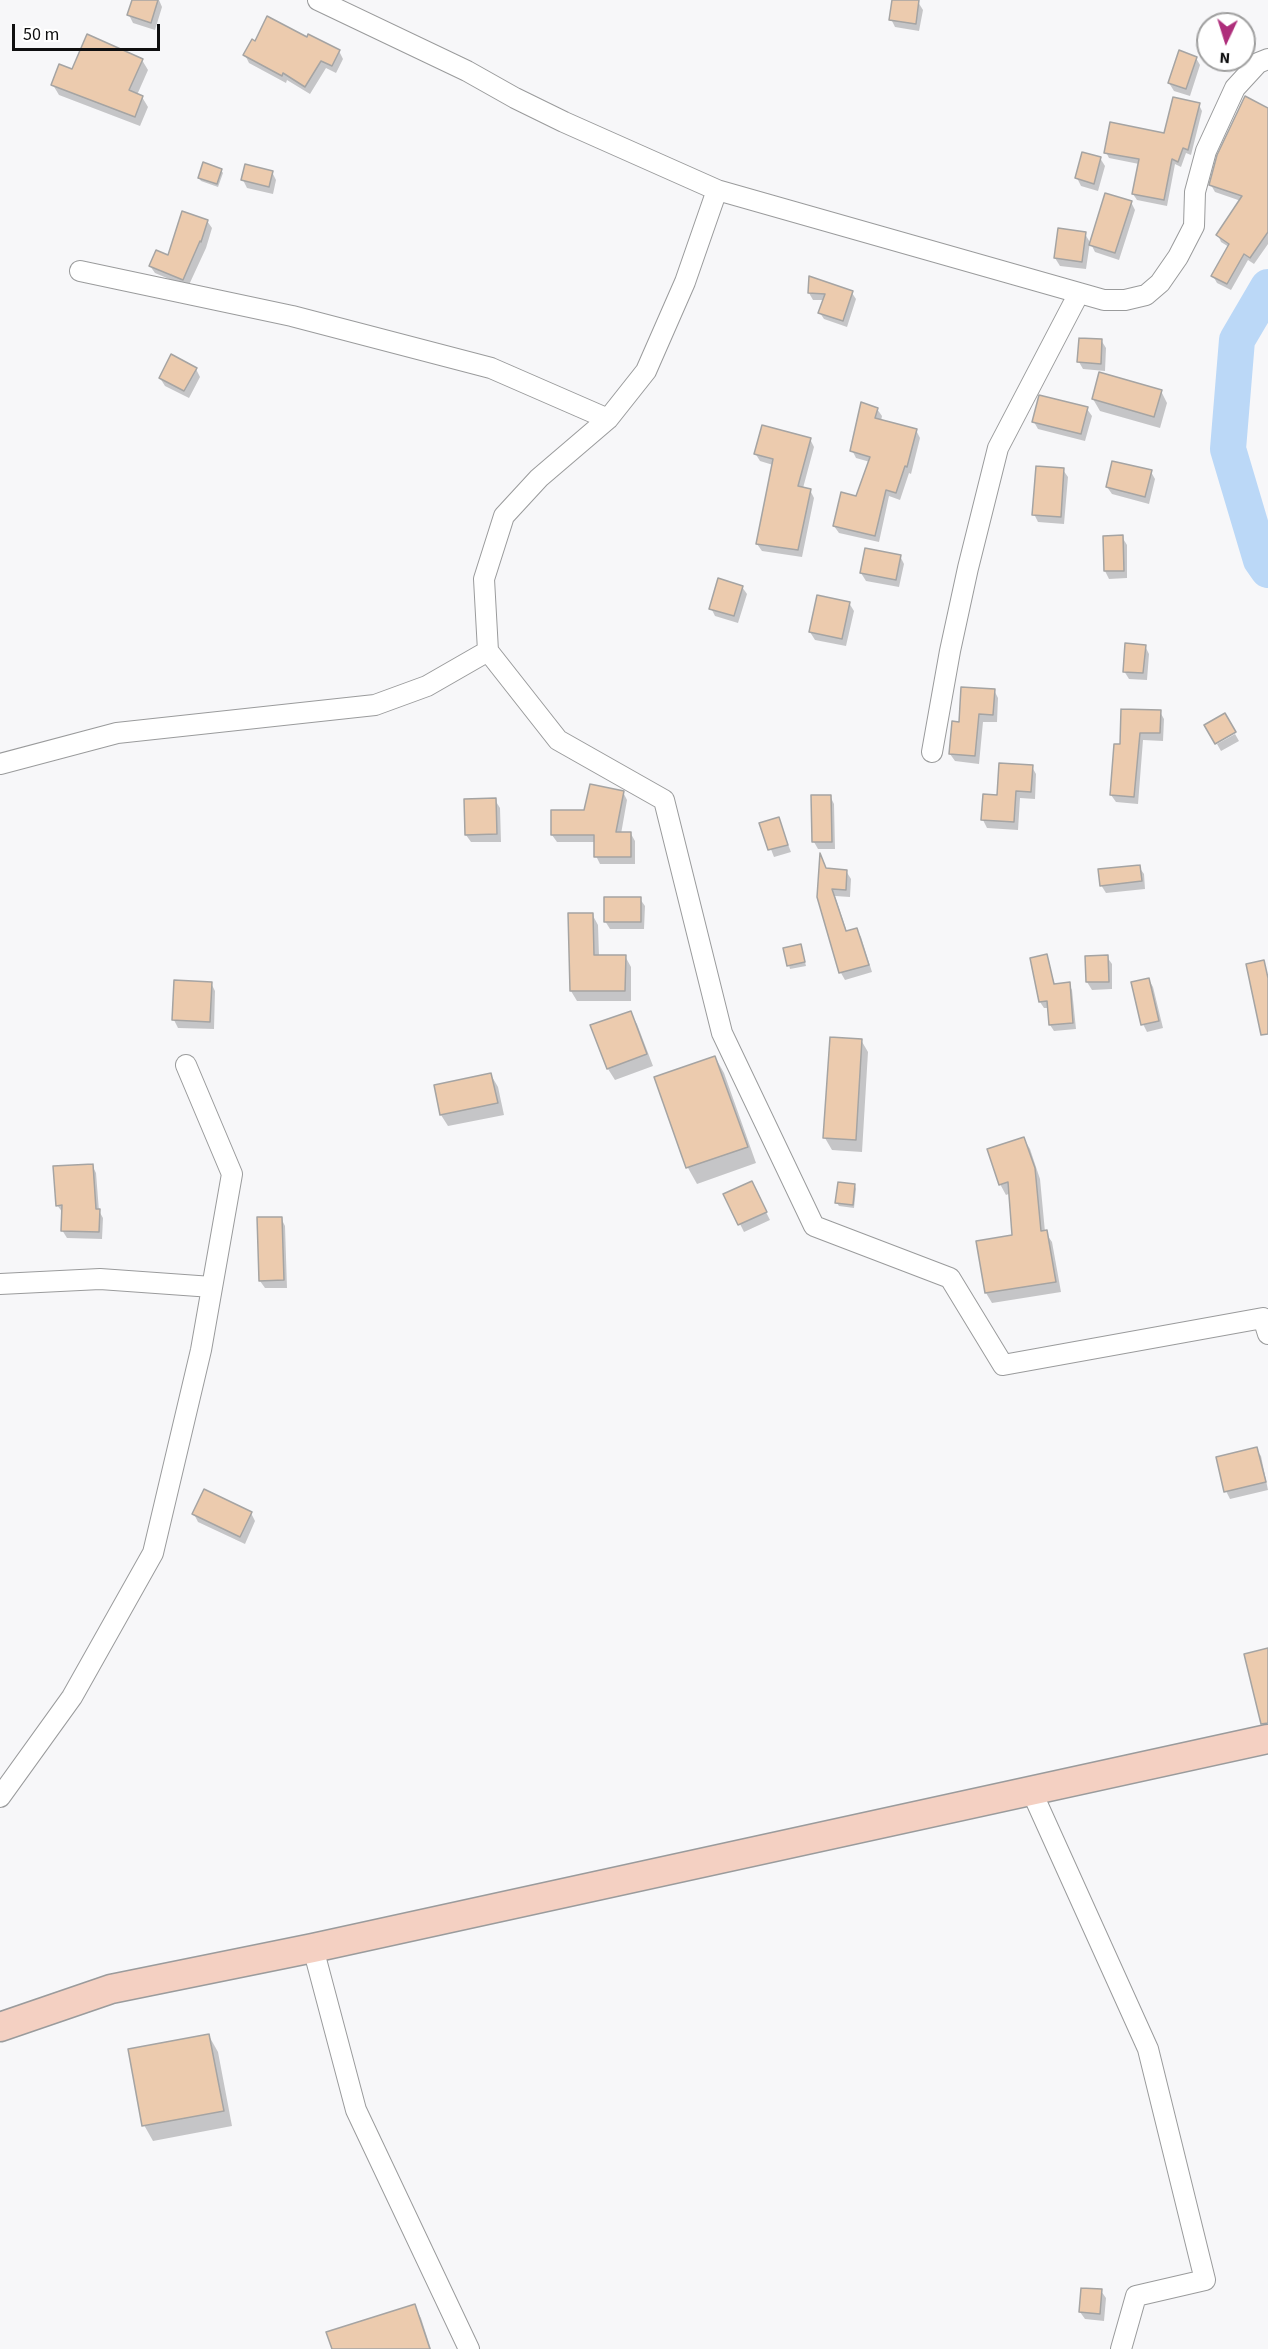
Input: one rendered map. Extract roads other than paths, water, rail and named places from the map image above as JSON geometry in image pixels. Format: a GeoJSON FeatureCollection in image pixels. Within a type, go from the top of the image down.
{"type":"FeatureCollection","features":[{"type":"Feature","properties":{"kind":"street"},"geometry":{"type":"LineString","coordinates":[[318,0],[467,71],[564,122],[717,190],[1104,300],[1125,300],[1146,295],[1160,283],[1178,257],[1194,226],[1195,192],[1206,151],[1235,88],[1258,63],[1268,59]]}},
{"type":"Feature","properties":{"kind":"street"},"geometry":{"type":"LineString","coordinates":[[717,190],[685,282],[646,371],[608,419],[538,478],[504,516],[483,579],[488,651],[558,740],[664,800],[722,1033],[814,1226],[950,1278],[1003,1365],[1263,1318],[1268,1334]]}},
{"type":"Feature","properties":{"kind":"street"},"geometry":{"type":"LineString","coordinates":[[80,271],[292,316],[491,368],[608,419]]}},
{"type":"Feature","properties":{"kind":"street"},"geometry":{"type":"LineString","coordinates":[[932,752],[965,578],[998,448],[1079,293]]}},
{"type":"Feature","properties":{"kind":"street"},"geometry":{"type":"LineString","coordinates":[[0,764],[117,733],[375,705],[427,686],[488,651]]}},
{"type":"Feature","properties":{"kind":"street"},"geometry":{"type":"LineString","coordinates":[[0,1797],[72,1697],[153,1553],[201,1350],[232,1174],[186,1065]]}},
{"type":"Feature","properties":{"kind":"street"},"geometry":{"type":"LineString","coordinates":[[0,1284],[100,1279],[212,1287]]}},
{"type":"Feature","properties":{"kind":"street"},"geometry":{"type":"LineString","coordinates":[[0,2027],[111,1989],[313,1948],[1268,1739]]}},
{"type":"Feature","properties":{"kind":"street"},"geometry":{"type":"LineString","coordinates":[[1031,1790],[1148,2049],[1205,2280],[1136,2296],[1121,2349]]}},
{"type":"Feature","properties":{"kind":"street"},"geometry":{"type":"LineString","coordinates":[[313,1948],[356,2110],[469,2349]]}},
{"type":"Feature","properties":{"kind":"waterway"},"geometry":{"type":"LineString","coordinates":[[1268,287],[1237,340],[1228,449],[1261,560],[1268,570]]}}]}
